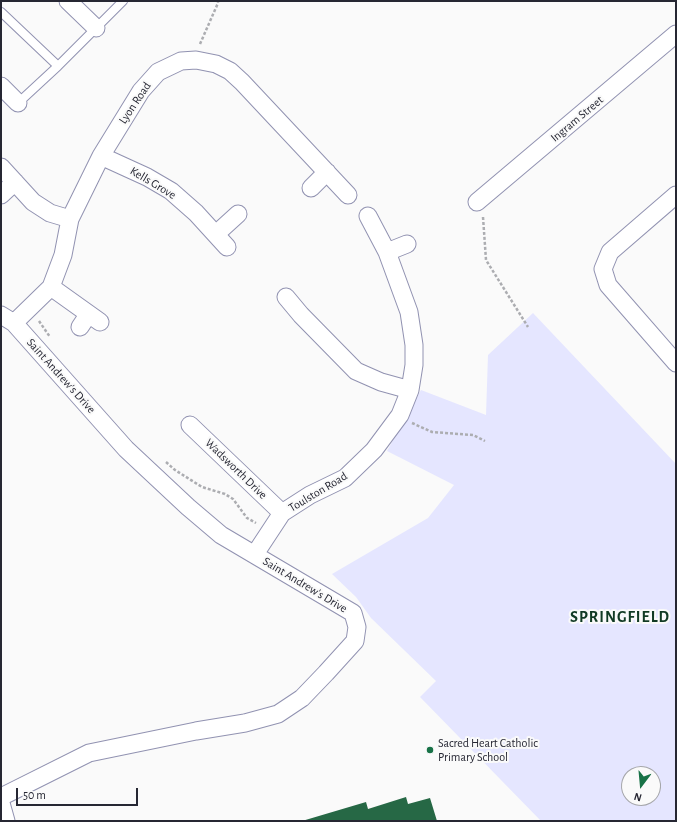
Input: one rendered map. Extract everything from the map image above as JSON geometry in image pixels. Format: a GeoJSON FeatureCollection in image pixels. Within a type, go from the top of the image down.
{"type":"FeatureCollection","features":[{"type":"Feature","properties":{"kind":"street"},"geometry":{"type":"LineString","coordinates":[[68,1],[96,28]]}},
{"type":"Feature","properties":{"kind":"street","name":"Ingram Street"},"geometry":{"type":"LineString","coordinates":[[477,202],[673,43]]}},
{"type":"Feature","properties":{"kind":"street","name":"Lyon Road"},"geometry":{"type":"LineString","coordinates":[[7,319],[30,307],[51,287],[63,255],[70,220],[102,156],[141,91],[158,72],[180,61],[196,60],[216,64],[230,71],[348,195]]}},
{"type":"Feature","properties":{"kind":"street"},"geometry":{"type":"LineString","coordinates":[[1,86],[18,102]]}},
{"type":"Feature","properties":{"kind":"street","name":"Kells Grove"},"geometry":{"type":"LineString","coordinates":[[102,156],[147,177],[171,191],[196,213],[227,247]]}},
{"type":"Feature","properties":{"kind":"street"},"geometry":{"type":"LineString","coordinates":[[1,167],[33,202],[50,214],[70,220]]}},
{"type":"Feature","properties":{"kind":"street"},"geometry":{"type":"LineString","coordinates":[[311,188],[327,172]]}},
{"type":"Feature","properties":{"kind":"street"},"geometry":{"type":"LineString","coordinates":[[1,195],[15,182]]}},
{"type":"Feature","properties":{"kind":"street"},"geometry":{"type":"LineString","coordinates":[[676,196],[610,252],[603,269],[608,285],[676,363]]}},
{"type":"Feature","properties":{"kind":"street"},"geometry":{"type":"LineString","coordinates":[[216,234],[238,214]]}},
{"type":"Feature","properties":{"kind":"street","name":"Toulston Road"},"geometry":{"type":"LineString","coordinates":[[255,554],[282,513],[310,495],[345,478],[374,450],[400,415],[410,390],[414,365],[414,345],[409,312],[387,252],[368,216]]}},
{"type":"Feature","properties":{"kind":"street"},"geometry":{"type":"LineString","coordinates":[[387,252],[407,244]]}},
{"type":"Feature","properties":{"kind":"street"},"geometry":{"type":"LineString","coordinates":[[51,287],[89,321]]}},
{"type":"Feature","properties":{"kind":"street"},"geometry":{"type":"LineString","coordinates":[[286,297],[297,319],[356,371],[381,382],[410,390]]}},
{"type":"Feature","properties":{"kind":"street","name":"Saint Andrew's Drive"},"geometry":{"type":"LineString","coordinates":[[1,797],[90,753],[196,731],[245,723],[278,714],[302,698],[355,641],[357,627],[353,613],[221,535],[188,507],[132,454],[7,319]]}},
{"type":"Feature","properties":{"kind":"street","name":"Wadsworth Drive"},"geometry":{"type":"LineString","coordinates":[[190,425],[282,513]]}},
{"type":"Feature","properties":{"kind":"street"},"geometry":{"type":"LineString","coordinates":[[1,803],[6,821]]}},
{"type":"Feature","properties":{"kind":"lane"},"geometry":{"type":"LineString","coordinates":[[18,102],[58,66],[123,1]]}},
{"type":"Feature","properties":{"kind":"lane"},"geometry":{"type":"LineString","coordinates":[[1,12],[58,66]]}},
{"type":"Feature","properties":{"kind":"path"},"geometry":{"type":"LineString","coordinates":[[196,60],[197,50],[218,1]]}},
{"type":"Feature","properties":{"kind":"path"},"geometry":{"type":"LineString","coordinates":[[477,202],[483,210],[486,260],[528,328]]}},
{"type":"Feature","properties":{"kind":"path"},"geometry":{"type":"LineString","coordinates":[[30,307],[53,340]]}},
{"type":"Feature","properties":{"kind":"path"},"geometry":{"type":"LineString","coordinates":[[400,415],[416,426],[432,432],[473,434],[485,441]]}},
{"type":"Feature","properties":{"kind":"path"},"geometry":{"type":"LineString","coordinates":[[164,460],[175,470],[202,487],[225,494],[233,499],[248,518],[270,532]]}},
{"type":"Feature","properties":{"kind":"shaded area"},"geometry":{"type":"Polygon","coordinates":[[[533,313],[676,464],[676,821],[541,821],[420,697],[436,681],[371,618],[356,597],[332,574],[428,518],[454,485],[387,451],[421,390],[486,415],[488,355],[533,313]]]}},
{"type":"Feature","properties":{"kind":"building"},"geometry":{"type":"Polygon","coordinates":[[[406,797],[408,804],[430,798],[437,821],[302,821],[366,802],[368,809],[406,797]]]}},
{"type":"Feature","properties":{"kind":"place","name":"Sacred Heart Catholic Primary School"},"geometry":{"type":"Point","coordinates":[430,750]}},
{"type":"Feature","properties":{"kind":"district","name":"SPRINGFIELD"},"geometry":{"type":"Point","coordinates":[620,617]}}]}
